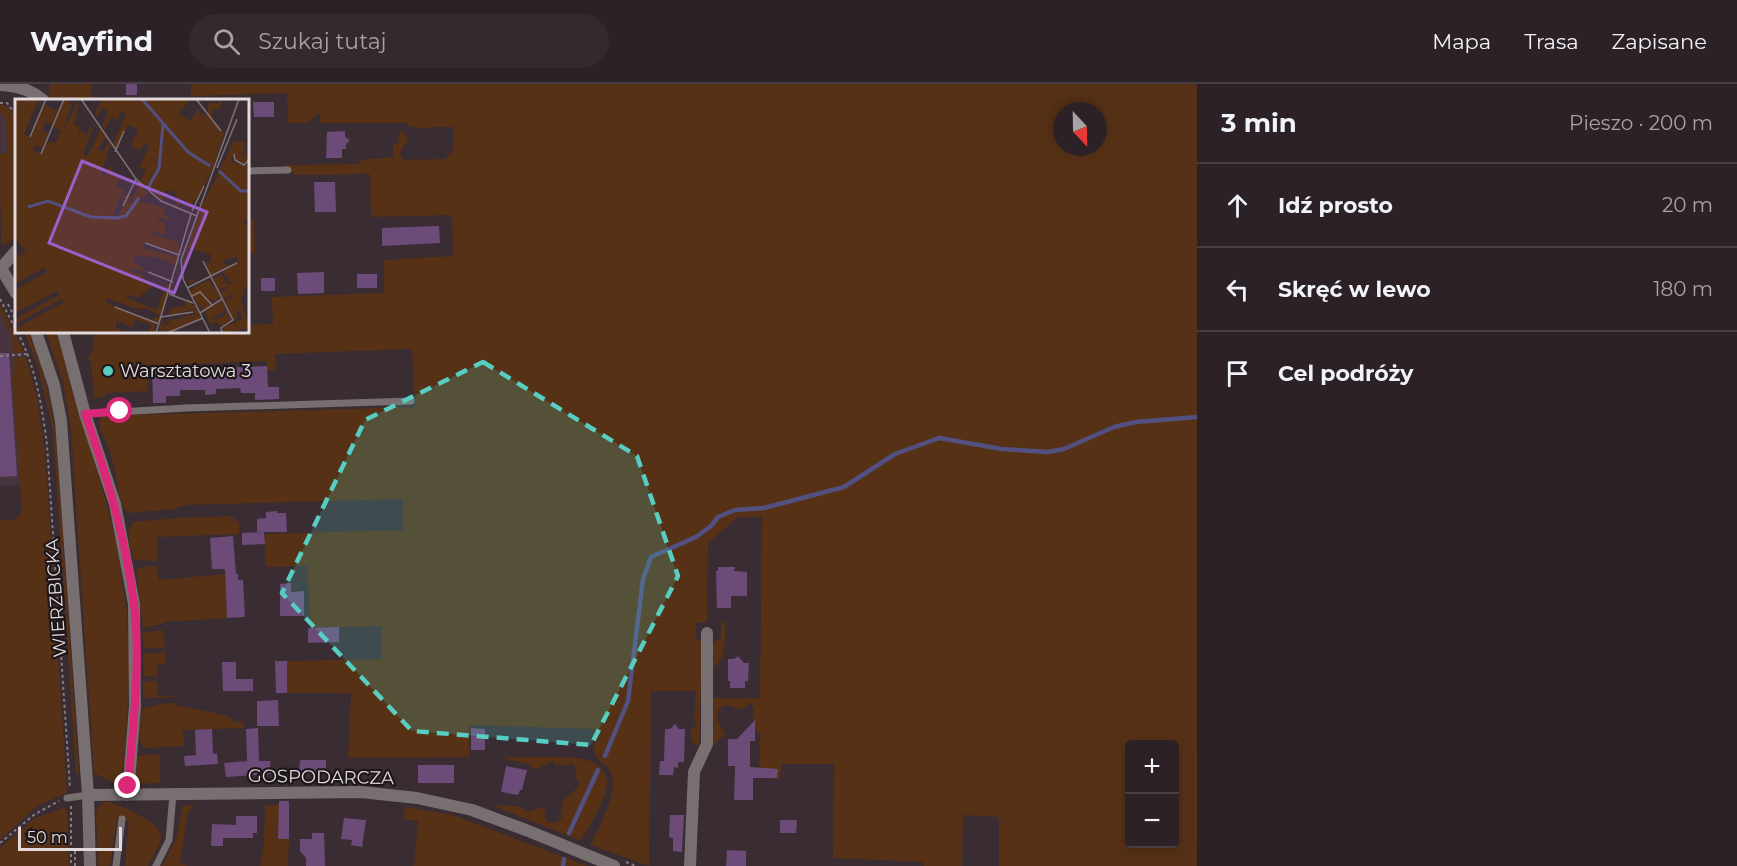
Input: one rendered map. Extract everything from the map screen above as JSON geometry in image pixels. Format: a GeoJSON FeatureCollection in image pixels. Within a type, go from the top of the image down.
{"type":"FeatureCollection","features":[{"type":"Feature","properties":{"kind":"street"},"geometry":{"type":"LineString","coordinates":[[41,84],[43,99]]}},
{"type":"Feature","properties":{"kind":"street"},"geometry":{"type":"LineString","coordinates":[[12,85],[29,91],[41,99]]}},
{"type":"Feature","properties":{"kind":"street"},"geometry":{"type":"LineString","coordinates":[[15,252],[0,267],[15,291]]}},
{"type":"Feature","properties":{"kind":"street","name":"WIERZBICKA"},"geometry":{"type":"LineString","coordinates":[[36,333],[54,385],[61,421],[88,795],[90,866]]}},
{"type":"Feature","properties":{"kind":"street"},"geometry":{"type":"LineString","coordinates":[[63,333],[85,414],[115,504],[134,604],[135,706],[128,795]]}},
{"type":"Feature","properties":{"kind":"street"},"geometry":{"type":"LineString","coordinates":[[690,866],[694,772],[707,744],[707,633]]}},
{"type":"Feature","properties":{"kind":"street","name":"GOSPODARCZA"},"geometry":{"type":"LineString","coordinates":[[88,795],[361,792],[417,798],[491,817],[614,866]]}},
{"type":"Feature","properties":{"kind":"lane"},"geometry":{"type":"LineString","coordinates":[[249,171],[288,170]]}},
{"type":"Feature","properties":{"kind":"lane"},"geometry":{"type":"LineString","coordinates":[[85,414],[186,408],[411,401]]}},
{"type":"Feature","properties":{"kind":"lane"},"geometry":{"type":"LineString","coordinates":[[156,866],[169,840],[173,794]]}},
{"type":"Feature","properties":{"kind":"lane"},"geometry":{"type":"LineString","coordinates":[[69,797],[88,795]]}},
{"type":"Feature","properties":{"kind":"lane"},"geometry":{"type":"LineString","coordinates":[[116,866],[122,819]]}},
{"type":"Feature","properties":{"kind":"path"},"geometry":{"type":"LineString","coordinates":[[0,102],[7,103],[15,114]]}},
{"type":"Feature","properties":{"kind":"path"},"geometry":{"type":"LineString","coordinates":[[1,293],[15,318]]}},
{"type":"Feature","properties":{"kind":"path"},"geometry":{"type":"LineString","coordinates":[[0,299],[15,327]]}},
{"type":"Feature","properties":{"kind":"path"},"geometry":{"type":"LineString","coordinates":[[18,333],[29,354],[47,445],[69,797],[71,866]]}},
{"type":"Feature","properties":{"kind":"path"},"geometry":{"type":"LineString","coordinates":[[0,356],[29,354]]}},
{"type":"Feature","properties":{"kind":"path"},"geometry":{"type":"LineString","coordinates":[[0,843],[45,807],[69,797]]}},
{"type":"Feature","properties":{"kind":"highlighted area"},"geometry":{"type":"Polygon","coordinates":[[[483,362],[637,456],[678,576],[591,745],[412,731],[282,593],[365,420],[483,362]]]}},
{"type":"Feature","properties":{"kind":"shaded area"},"geometry":{"type":"Polygon","coordinates":[[[49,84],[91,84],[92,98],[98,99],[50,99],[49,84]]]}},
{"type":"Feature","properties":{"kind":"shaded area"},"geometry":{"type":"Polygon","coordinates":[[[191,84],[1197,84],[1197,866],[999,866],[999,817],[963,815],[962,866],[924,866],[924,862],[833,858],[834,764],[782,764],[780,779],[759,778],[760,735],[753,725],[754,708],[750,703],[741,709],[725,705],[717,711],[718,722],[725,734],[711,748],[712,698],[760,698],[762,517],[738,517],[708,543],[707,622],[696,623],[696,638],[702,642],[699,746],[693,741],[691,734],[691,728],[696,726],[694,715],[696,691],[651,691],[649,866],[591,845],[607,809],[613,781],[609,770],[595,754],[595,729],[469,725],[469,757],[348,758],[351,693],[287,693],[287,661],[382,659],[381,626],[311,628],[307,566],[266,567],[264,534],[403,530],[403,499],[185,505],[173,509],[129,513],[121,503],[111,456],[100,430],[99,421],[105,416],[415,407],[412,349],[275,354],[276,370],[267,370],[267,361],[149,366],[148,391],[106,393],[105,397],[94,398],[91,361],[88,360],[93,348],[95,333],[249,333],[249,325],[273,324],[272,297],[384,293],[384,260],[453,256],[452,215],[371,217],[370,174],[294,175],[283,165],[360,164],[360,160],[393,157],[393,144],[398,144],[399,133],[403,131],[408,139],[400,153],[403,160],[445,159],[453,150],[453,127],[428,129],[409,126],[408,123],[320,123],[320,112],[307,123],[288,123],[287,93],[191,96],[191,84]]]}},
{"type":"Feature","properties":{"kind":"shaded area"},"geometry":{"type":"Polygon","coordinates":[[[0,105],[7,106],[15,117],[15,238],[1,245],[0,154],[7,153],[6,118],[0,112],[0,105]]]}},
{"type":"Feature","properties":{"kind":"shaded area"},"geometry":{"type":"Polygon","coordinates":[[[0,112],[6,118],[7,153],[1,154],[1,245],[0,112]]]}},
{"type":"Feature","properties":{"kind":"shaded area"},"geometry":{"type":"Polygon","coordinates":[[[254,219],[255,253],[249,253],[249,220],[254,219]]]}},
{"type":"Feature","properties":{"kind":"shaded area"},"geometry":{"type":"Polygon","coordinates":[[[0,304],[24,352],[13,353],[12,336],[0,313],[0,304]]]}},
{"type":"Feature","properties":{"kind":"shaded area"},"geometry":{"type":"Polygon","coordinates":[[[0,313],[12,336],[13,353],[24,352],[26,357],[13,359],[15,376],[12,376],[21,485],[0,486],[0,313]]]}},
{"type":"Feature","properties":{"kind":"shaded area"},"geometry":{"type":"Polygon","coordinates":[[[24,333],[29,333],[45,379],[56,434],[79,773],[76,774],[53,430],[38,367],[24,333]]]}},
{"type":"Feature","properties":{"kind":"shaded area"},"geometry":{"type":"Polygon","coordinates":[[[46,333],[57,333],[78,412],[108,508],[116,542],[127,613],[129,668],[127,723],[123,768],[116,784],[94,773],[71,431],[63,382],[46,333]]]}},
{"type":"Feature","properties":{"kind":"shaded area"},"geometry":{"type":"Polygon","coordinates":[[[26,357],[37,397],[45,451],[67,793],[37,806],[0,840],[0,520],[15,520],[22,512],[12,376],[14,375],[13,358],[26,357]]]}},
{"type":"Feature","properties":{"kind":"shaded area"},"geometry":{"type":"Polygon","coordinates":[[[231,516],[239,523],[239,534],[157,537],[157,561],[134,560],[128,535],[134,522],[231,516]]]}},
{"type":"Feature","properties":{"kind":"shaded area"},"geometry":{"type":"Polygon","coordinates":[[[157,566],[159,580],[225,574],[227,618],[163,622],[143,628],[136,570],[142,567],[157,566]]]}},
{"type":"Feature","properties":{"kind":"shaded area"},"geometry":{"type":"Polygon","coordinates":[[[721,622],[725,622],[723,654],[718,664],[713,667],[713,644],[721,637],[721,622]]]}},
{"type":"Feature","properties":{"kind":"shaded area"},"geometry":{"type":"Polygon","coordinates":[[[163,630],[165,648],[144,648],[142,633],[163,630]]]}},
{"type":"Feature","properties":{"kind":"shaded area"},"geometry":{"type":"Polygon","coordinates":[[[165,652],[166,664],[157,664],[157,677],[144,676],[143,654],[165,652]]]}},
{"type":"Feature","properties":{"kind":"shaded area"},"geometry":{"type":"Polygon","coordinates":[[[157,681],[158,696],[175,697],[147,698],[143,696],[143,682],[157,681]]]}},
{"type":"Feature","properties":{"kind":"shaded area"},"geometry":{"type":"Polygon","coordinates":[[[175,703],[175,705],[225,715],[236,722],[244,721],[244,728],[183,730],[184,746],[146,748],[142,746],[139,736],[142,709],[175,703]]]}},
{"type":"Feature","properties":{"kind":"shaded area"},"geometry":{"type":"Polygon","coordinates":[[[160,754],[160,783],[138,784],[137,756],[160,754]]]}},
{"type":"Feature","properties":{"kind":"shaded area"},"geometry":{"type":"Polygon","coordinates":[[[500,757],[581,759],[596,764],[601,769],[607,781],[606,788],[597,812],[581,841],[496,807],[498,804],[517,806],[528,812],[541,807],[546,809],[545,817],[549,822],[559,821],[562,817],[563,801],[578,787],[579,781],[574,775],[577,772],[575,766],[571,763],[565,766],[554,764],[553,760],[534,770],[530,765],[500,757]]]}},
{"type":"Feature","properties":{"kind":"shaded area"},"geometry":{"type":"Polygon","coordinates":[[[107,801],[147,820],[159,830],[160,843],[148,866],[125,866],[129,821],[117,817],[110,866],[98,866],[96,813],[99,805],[107,801]]]}},
{"type":"Feature","properties":{"kind":"shaded area"},"geometry":{"type":"Polygon","coordinates":[[[289,804],[289,817],[279,817],[278,839],[289,839],[288,866],[260,866],[264,843],[265,805],[289,804]]]}},
{"type":"Feature","properties":{"kind":"shaded area"},"geometry":{"type":"Polygon","coordinates":[[[183,805],[195,805],[188,812],[180,864],[189,866],[162,866],[176,839],[183,805]]]}},
{"type":"Feature","properties":{"kind":"shaded area"},"geometry":{"type":"Polygon","coordinates":[[[405,807],[453,815],[587,866],[414,866],[418,821],[403,819],[405,807]]]}},
{"type":"Feature","properties":{"kind":"shaded area"},"geometry":{"type":"Polygon","coordinates":[[[64,808],[67,810],[69,866],[0,866],[0,848],[35,818],[64,808]]]}},
{"type":"Feature","properties":{"kind":"building"},"geometry":{"type":"Polygon","coordinates":[[[126,84],[137,84],[137,95],[126,95],[126,84]]]}},
{"type":"Feature","properties":{"kind":"building"},"geometry":{"type":"Polygon","coordinates":[[[253,102],[274,102],[274,117],[254,117],[253,102]]]}},
{"type":"Feature","properties":{"kind":"building"},"geometry":{"type":"Polygon","coordinates":[[[345,131],[345,137],[350,140],[346,144],[346,149],[342,149],[342,158],[326,158],[327,132],[345,131]]]}},
{"type":"Feature","properties":{"kind":"building"},"geometry":{"type":"Polygon","coordinates":[[[314,182],[335,182],[336,212],[315,212],[314,182]]]}},
{"type":"Feature","properties":{"kind":"building"},"geometry":{"type":"Polygon","coordinates":[[[439,226],[440,243],[382,246],[382,228],[439,226]]]}},
{"type":"Feature","properties":{"kind":"building"},"geometry":{"type":"Polygon","coordinates":[[[324,272],[324,293],[298,294],[297,273],[324,272]]]}},
{"type":"Feature","properties":{"kind":"building"},"geometry":{"type":"Polygon","coordinates":[[[357,274],[377,274],[377,288],[357,288],[357,274]]]}},
{"type":"Feature","properties":{"kind":"building"},"geometry":{"type":"Polygon","coordinates":[[[261,278],[275,278],[275,291],[261,291],[261,278]]]}},
{"type":"Feature","properties":{"kind":"building"},"geometry":{"type":"Polygon","coordinates":[[[0,353],[9,353],[17,476],[0,477],[0,353]]]}},
{"type":"Feature","properties":{"kind":"building"},"geometry":{"type":"Polygon","coordinates":[[[267,366],[268,387],[279,387],[279,399],[255,400],[255,393],[241,393],[240,388],[216,389],[216,394],[205,395],[205,390],[180,390],[180,396],[166,396],[166,403],[153,403],[152,370],[267,366]]]}},
{"type":"Feature","properties":{"kind":"building"},"geometry":{"type":"Polygon","coordinates":[[[277,511],[277,513],[286,513],[287,532],[257,532],[257,519],[266,518],[266,512],[277,511]]]}},
{"type":"Feature","properties":{"kind":"building"},"geometry":{"type":"Polygon","coordinates":[[[264,532],[265,544],[242,545],[242,533],[264,532]]]}},
{"type":"Feature","properties":{"kind":"building"},"geometry":{"type":"Polygon","coordinates":[[[233,536],[236,574],[238,574],[238,580],[243,580],[245,617],[227,618],[225,569],[212,569],[210,538],[233,536]]]}},
{"type":"Feature","properties":{"kind":"building"},"geometry":{"type":"Polygon","coordinates":[[[718,567],[735,567],[734,571],[747,572],[747,596],[731,596],[731,608],[717,608],[716,571],[718,567]]]}},
{"type":"Feature","properties":{"kind":"building"},"geometry":{"type":"Polygon","coordinates":[[[291,583],[291,592],[304,591],[304,616],[280,616],[280,584],[291,583]]]}},
{"type":"Feature","properties":{"kind":"building"},"geometry":{"type":"Polygon","coordinates":[[[339,627],[339,642],[308,643],[308,628],[339,627]]]}},
{"type":"Feature","properties":{"kind":"building"},"geometry":{"type":"Polygon","coordinates":[[[738,656],[744,663],[749,663],[748,681],[745,681],[745,688],[730,688],[728,659],[738,656]]]}},
{"type":"Feature","properties":{"kind":"building"},"geometry":{"type":"Polygon","coordinates":[[[275,661],[287,661],[287,693],[276,693],[275,661]]]}},
{"type":"Feature","properties":{"kind":"building"},"geometry":{"type":"Polygon","coordinates":[[[222,662],[236,662],[236,679],[253,679],[253,691],[223,691],[222,662]]]}},
{"type":"Feature","properties":{"kind":"building"},"geometry":{"type":"Polygon","coordinates":[[[278,700],[279,726],[257,726],[257,701],[278,700]]]}},
{"type":"Feature","properties":{"kind":"building"},"geometry":{"type":"Polygon","coordinates":[[[755,720],[755,741],[750,741],[750,767],[778,769],[777,778],[753,778],[753,800],[734,800],[735,766],[728,766],[728,739],[737,739],[755,720]]]}},
{"type":"Feature","properties":{"kind":"building"},"geometry":{"type":"Polygon","coordinates":[[[675,724],[679,729],[685,729],[684,762],[678,762],[678,768],[674,767],[673,775],[659,775],[660,761],[664,761],[665,729],[670,729],[675,724]]]}},
{"type":"Feature","properties":{"kind":"building"},"geometry":{"type":"Polygon","coordinates":[[[258,728],[259,761],[270,761],[271,774],[226,777],[224,763],[247,761],[246,729],[258,728]]]}},
{"type":"Feature","properties":{"kind":"building"},"geometry":{"type":"Polygon","coordinates":[[[471,728],[485,729],[485,750],[471,750],[471,728]]]}},
{"type":"Feature","properties":{"kind":"building"},"geometry":{"type":"Polygon","coordinates":[[[212,729],[213,754],[217,753],[218,764],[185,766],[184,756],[196,755],[195,730],[212,729]]]}},
{"type":"Feature","properties":{"kind":"building"},"geometry":{"type":"Polygon","coordinates":[[[300,760],[326,760],[326,774],[299,774],[300,760]]]}},
{"type":"Feature","properties":{"kind":"building"},"geometry":{"type":"Polygon","coordinates":[[[418,765],[454,765],[454,783],[418,783],[418,765]]]}},
{"type":"Feature","properties":{"kind":"building"},"geometry":{"type":"Polygon","coordinates":[[[506,766],[527,770],[522,790],[518,795],[501,792],[506,766]]]}},
{"type":"Feature","properties":{"kind":"building"},"geometry":{"type":"Polygon","coordinates":[[[279,801],[289,801],[289,839],[278,839],[279,801]]]}},
{"type":"Feature","properties":{"kind":"building"},"geometry":{"type":"Polygon","coordinates":[[[670,815],[684,815],[682,852],[673,851],[673,838],[669,837],[670,815]]]}},
{"type":"Feature","properties":{"kind":"building"},"geometry":{"type":"Polygon","coordinates":[[[236,816],[257,816],[257,833],[253,833],[253,838],[223,838],[223,846],[211,846],[212,824],[236,825],[236,816]]]}},
{"type":"Feature","properties":{"kind":"building"},"geometry":{"type":"Polygon","coordinates":[[[344,818],[366,820],[362,847],[351,845],[352,840],[341,839],[344,818]]]}},
{"type":"Feature","properties":{"kind":"building"},"geometry":{"type":"Polygon","coordinates":[[[780,820],[797,820],[796,833],[780,833],[780,820]]]}},
{"type":"Feature","properties":{"kind":"building"},"geometry":{"type":"Polygon","coordinates":[[[312,833],[324,833],[325,866],[306,866],[306,858],[300,851],[300,839],[312,839],[312,833]]]}},
{"type":"Feature","properties":{"kind":"building"},"geometry":{"type":"Polygon","coordinates":[[[727,850],[746,851],[746,866],[726,866],[727,850]]]}},
{"type":"Feature","properties":{"kind":"waterway"},"geometry":{"type":"LineString","coordinates":[[605,756],[628,701],[643,579],[651,557],[696,537],[711,526],[718,517],[735,510],[764,508],[844,487],[895,454],[939,438],[1002,449],[1048,452],[1064,449],[1114,427],[1136,422],[1197,417]]}},
{"type":"Feature","properties":{"kind":"waterway"},"geometry":{"type":"LineString","coordinates":[[569,833],[598,770]]}},
{"type":"Feature","properties":{"kind":"waterway"},"geometry":{"type":"LineString","coordinates":[[563,866],[564,859]]}},
{"type":"Feature","properties":{"kind":"place","name":"Warsztatowa 3"},"geometry":{"type":"Point","coordinates":[108,371]}},
{"type":"Feature","properties":{"kind":"route"},"geometry":{"type":"LineString","coordinates":[[120,411],[85,414],[115,504],[134,604],[135,706],[128,786]]}}]}
